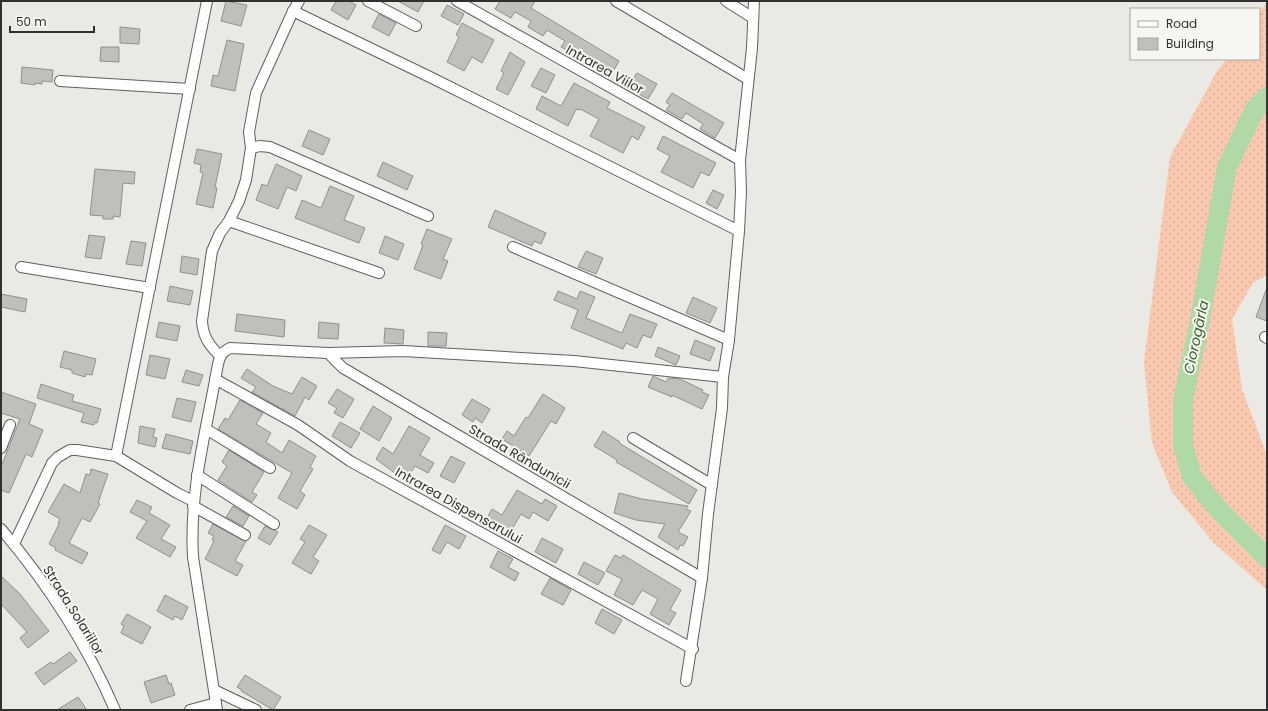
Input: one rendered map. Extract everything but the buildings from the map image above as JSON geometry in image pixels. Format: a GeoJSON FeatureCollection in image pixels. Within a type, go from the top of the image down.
{"type":"FeatureCollection","features":[{"type":"Feature","properties":{"kind":"street"},"geometry":{"type":"LineString","coordinates":[[116,456],[207,1]]}},
{"type":"Feature","properties":{"kind":"street"},"geometry":{"type":"LineString","coordinates":[[220,356],[209,344],[203,332],[202,321],[212,251],[220,233],[229,222],[246,180],[251,148],[249,132],[256,93],[292,11],[299,1]]}},
{"type":"Feature","properties":{"kind":"street"},"geometry":{"type":"LineString","coordinates":[[368,1],[416,26]]}},
{"type":"Feature","properties":{"kind":"street","name":"Intrarea Viilor"},"geometry":{"type":"LineString","coordinates":[[457,1],[740,160]]}},
{"type":"Feature","properties":{"kind":"street"},"geometry":{"type":"LineString","coordinates":[[616,1],[748,79]]}},
{"type":"Feature","properties":{"kind":"street"},"geometry":{"type":"LineString","coordinates":[[726,1],[753,18]]}},
{"type":"Feature","properties":{"kind":"street"},"geometry":{"type":"LineString","coordinates":[[686,681],[693,649],[702,578],[722,408],[723,377],[729,340],[739,231],[741,192],[740,160],[754,1]]}},
{"type":"Feature","properties":{"kind":"street"},"geometry":{"type":"LineString","coordinates":[[292,11],[430,77],[739,231]]}},
{"type":"Feature","properties":{"kind":"street"},"geometry":{"type":"LineString","coordinates":[[60,81],[190,89]]}},
{"type":"Feature","properties":{"kind":"street"},"geometry":{"type":"LineString","coordinates":[[251,148],[260,146],[270,147],[428,216]]}},
{"type":"Feature","properties":{"kind":"street"},"geometry":{"type":"LineString","coordinates":[[229,222],[379,273]]}},
{"type":"Feature","properties":{"kind":"street"},"geometry":{"type":"LineString","coordinates":[[513,247],[729,340]]}},
{"type":"Feature","properties":{"kind":"street"},"geometry":{"type":"LineString","coordinates":[[21,267],[150,288]]}},
{"type":"Feature","properties":{"kind":"street"},"geometry":{"type":"LineString","coordinates":[[190,710],[216,706],[193,557],[193,504],[215,379],[220,356],[224,351],[230,348],[328,353],[403,351],[567,360],[723,377]]}},
{"type":"Feature","properties":{"kind":"street","name":"Strada Rândunicii"},"geometry":{"type":"LineString","coordinates":[[328,353],[343,368],[702,578]]}},
{"type":"Feature","properties":{"kind":"street","name":"Intrarea Dispensarului"},"geometry":{"type":"LineString","coordinates":[[215,379],[298,425],[350,461],[693,649]]}},
{"type":"Feature","properties":{"kind":"street"},"geometry":{"type":"LineString","coordinates":[[1,448],[10,425]]}},
{"type":"Feature","properties":{"kind":"street"},"geometry":{"type":"LineString","coordinates":[[206,429],[270,468]]}},
{"type":"Feature","properties":{"kind":"street"},"geometry":{"type":"LineString","coordinates":[[632,438],[712,485]]}},
{"type":"Feature","properties":{"kind":"street"},"geometry":{"type":"LineString","coordinates":[[14,544],[43,480],[58,456],[70,450],[116,456],[245,535]]}},
{"type":"Feature","properties":{"kind":"street"},"geometry":{"type":"LineString","coordinates":[[198,475],[274,524]]}},
{"type":"Feature","properties":{"kind":"street","name":"Strada Solariilor"},"geometry":{"type":"LineString","coordinates":[[1,529],[14,544],[57,603],[80,641],[115,710]]}},
{"type":"Feature","properties":{"kind":"street"},"geometry":{"type":"LineString","coordinates":[[214,690],[256,710]]}},
{"type":"Feature","properties":{"kind":"shaded area"},"geometry":{"type":"Polygon","coordinates":[[[1267,2],[1267,275],[1253,283],[1232,319],[1242,389],[1267,456],[1267,590],[1214,543],[1172,492],[1152,443],[1144,362],[1170,157],[1216,73],[1225,60],[1260,60],[1260,12],[1267,2]]]}},
{"type":"Feature","properties":{"kind":"waterway","name":"Ciorogârla"},"geometry":{"type":"LineString","coordinates":[[1267,97],[1255,109],[1227,167],[1200,320],[1183,400],[1183,445],[1192,477],[1218,509],[1267,558]]}}]}
